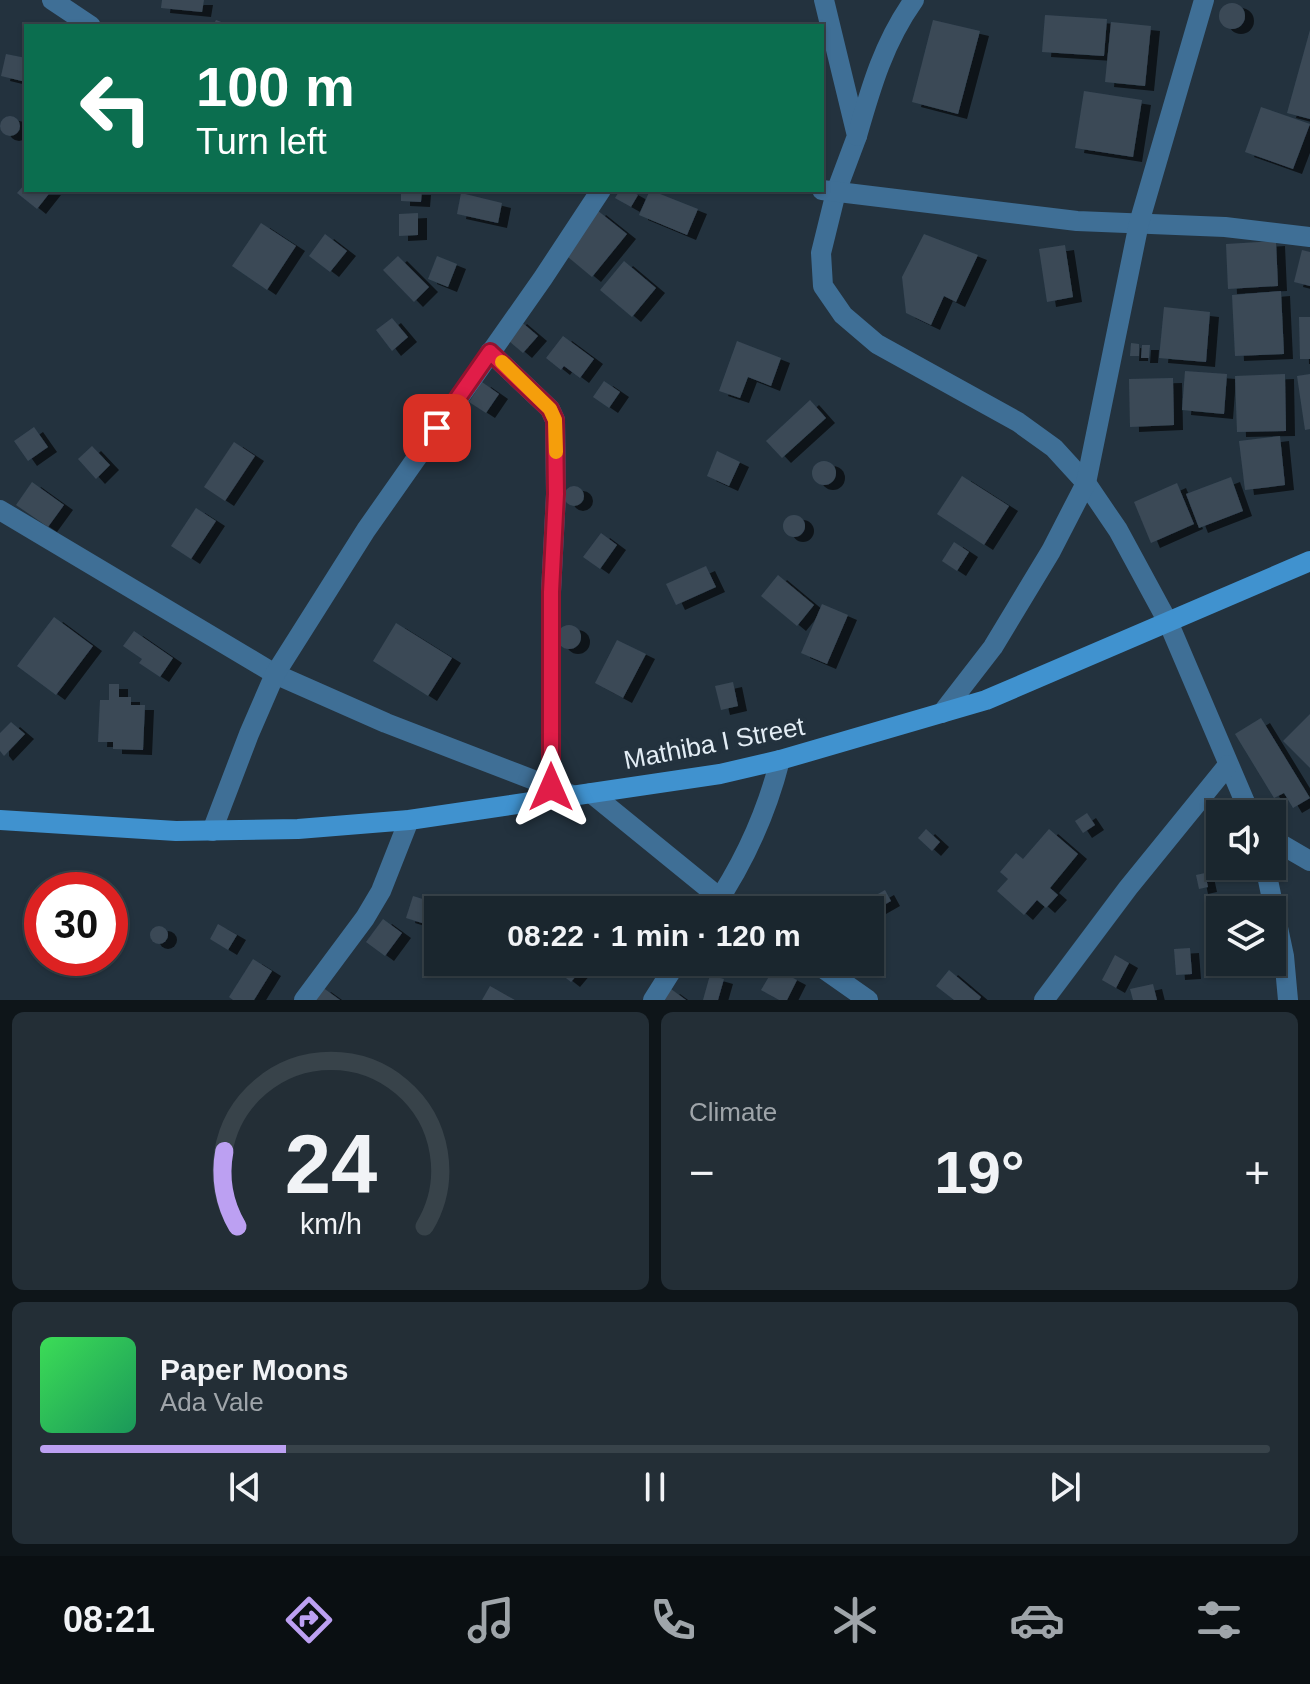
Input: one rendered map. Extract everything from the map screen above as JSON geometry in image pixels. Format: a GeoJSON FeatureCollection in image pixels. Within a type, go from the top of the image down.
{"type":"FeatureCollection","features":[{"type":"Feature","properties":{"kind":"street"},"geometry":{"type":"LineString","coordinates":[[52,0],[88,24]]}},
{"type":"Feature","properties":{"kind":"street"},"geometry":{"type":"LineString","coordinates":[[824,0],[857,136]]}},
{"type":"Feature","properties":{"kind":"street"},"geometry":{"type":"LineString","coordinates":[[914,0],[899,21],[879,61],[857,136],[829,191],[821,253],[823,286],[843,315],[877,344],[1018,422],[1054,448],[1086,483],[1118,530],[1169,624],[1244,800]]}},
{"type":"Feature","properties":{"kind":"street"},"geometry":{"type":"LineString","coordinates":[[942,713],[993,647],[1051,551],[1086,483],[1139,223],[1204,0]]}},
{"type":"Feature","properties":{"kind":"street"},"geometry":{"type":"LineString","coordinates":[[829,191],[1077,221],[1225,227],[1310,237]]}},
{"type":"Feature","properties":{"kind":"street"},"geometry":{"type":"LineString","coordinates":[[212,831],[275,674],[366,530],[600,192]]}},
{"type":"Feature","properties":{"kind":"street"},"geometry":{"type":"LineString","coordinates":[[490,352],[550,409],[555,420],[551,787]]}},
{"type":"Feature","properties":{"kind":"street"},"geometry":{"type":"LineString","coordinates":[[0,510],[275,674],[386,723],[551,787],[583,794],[706,896]]}},
{"type":"Feature","properties":{"kind":"street","name":"Mathiba I Street"},"geometry":{"type":"LineString","coordinates":[[0,820],[118,829],[298,829],[409,820],[720,774],[780,760],[986,700],[1310,561]]}},
{"type":"Feature","properties":{"kind":"street"},"geometry":{"type":"LineString","coordinates":[[721,896],[750,848],[769,801],[780,760]]}},
{"type":"Feature","properties":{"kind":"street"},"geometry":{"type":"LineString","coordinates":[[1044,1000],[1128,888],[1228,765]]}},
{"type":"Feature","properties":{"kind":"street"},"geometry":{"type":"LineString","coordinates":[[304,1000],[365,918],[381,891],[409,820]]}},
{"type":"Feature","properties":{"kind":"street"},"geometry":{"type":"LineString","coordinates":[[1286,847],[1310,861]]}},
{"type":"Feature","properties":{"kind":"street"},"geometry":{"type":"LineString","coordinates":[[1268,880],[1284,956],[1288,1000]]}},
{"type":"Feature","properties":{"kind":"street"},"geometry":{"type":"LineString","coordinates":[[653,1000],[668,976]]}},
{"type":"Feature","properties":{"kind":"street"},"geometry":{"type":"LineString","coordinates":[[834,976],[868,1000]]}},
{"type":"Feature","properties":{"kind":"building"},"geometry":{"type":"Polygon","coordinates":[[[162,0],[204,0],[202,12],[161,8],[162,0]]]}},
{"type":"Feature","properties":{"kind":"building"},"geometry":{"type":"Polygon","coordinates":[[[1232,3],[1242,6],[1245,16],[1242,26],[1232,29],[1222,26],[1219,16],[1222,6],[1232,3]]]}},
{"type":"Feature","properties":{"kind":"building"},"geometry":{"type":"Polygon","coordinates":[[[1045,15],[1107,19],[1104,56],[1042,52],[1045,15]]]}},
{"type":"Feature","properties":{"kind":"building"},"geometry":{"type":"Polygon","coordinates":[[[933,20],[980,31],[958,114],[912,102],[933,20]]]}},
{"type":"Feature","properties":{"kind":"building"},"geometry":{"type":"Polygon","coordinates":[[[1111,22],[1151,26],[1145,86],[1105,82],[1111,22]]]}},
{"type":"Feature","properties":{"kind":"building"},"geometry":{"type":"Polygon","coordinates":[[[1310,30],[1310,119],[1287,113],[1310,30]]]}},
{"type":"Feature","properties":{"kind":"building"},"geometry":{"type":"Polygon","coordinates":[[[6,54],[24,58],[24,82],[1,76],[6,54]]]}},
{"type":"Feature","properties":{"kind":"building"},"geometry":{"type":"Polygon","coordinates":[[[1084,91],[1142,100],[1133,157],[1075,148],[1084,91]]]}},
{"type":"Feature","properties":{"kind":"building"},"geometry":{"type":"Polygon","coordinates":[[[1261,107],[1310,124],[1293,169],[1245,152],[1261,107]]]}},
{"type":"Feature","properties":{"kind":"building"},"geometry":{"type":"Polygon","coordinates":[[[6,116],[14,116],[20,126],[14,136],[6,136],[0,130],[0,122],[6,116]]]}},
{"type":"Feature","properties":{"kind":"building"},"geometry":{"type":"Polygon","coordinates":[[[24,185],[24,192],[50,192],[37,209],[17,193],[24,185]]]}},
{"type":"Feature","properties":{"kind":"building"},"geometry":{"type":"Polygon","coordinates":[[[401,192],[422,192],[421,202],[401,201],[401,192]]]}},
{"type":"Feature","properties":{"kind":"building"},"geometry":{"type":"Polygon","coordinates":[[[619,192],[638,195],[631,207],[615,198],[619,192]]]}},
{"type":"Feature","properties":{"kind":"building"},"geometry":{"type":"Polygon","coordinates":[[[649,192],[698,209],[687,235],[639,215],[649,192]]]}},
{"type":"Feature","properties":{"kind":"building"},"geometry":{"type":"Polygon","coordinates":[[[461,193],[502,203],[498,223],[457,214],[461,193]]]}},
{"type":"Feature","properties":{"kind":"building"},"geometry":{"type":"Polygon","coordinates":[[[597,210],[627,234],[592,277],[562,252],[597,210]]]}},
{"type":"Feature","properties":{"kind":"building"},"geometry":{"type":"Polygon","coordinates":[[[418,213],[418,235],[399,236],[399,214],[418,213]]]}},
{"type":"Feature","properties":{"kind":"building"},"geometry":{"type":"Polygon","coordinates":[[[261,223],[296,246],[267,290],[232,266],[261,223]]]}},
{"type":"Feature","properties":{"kind":"building"},"geometry":{"type":"Polygon","coordinates":[[[325,234],[347,251],[330,272],[309,256],[325,234]]]}},
{"type":"Feature","properties":{"kind":"building"},"geometry":{"type":"Polygon","coordinates":[[[924,234],[978,255],[956,302],[944,296],[931,325],[906,313],[902,277],[924,234]]]}},
{"type":"Feature","properties":{"kind":"building"},"geometry":{"type":"Polygon","coordinates":[[[1276,241],[1278,286],[1228,289],[1226,244],[1276,241]]]}},
{"type":"Feature","properties":{"kind":"building"},"geometry":{"type":"Polygon","coordinates":[[[1065,245],[1073,297],[1047,302],[1039,249],[1065,245]]]}},
{"type":"Feature","properties":{"kind":"building"},"geometry":{"type":"Polygon","coordinates":[[[1302,250],[1310,252],[1310,286],[1294,282],[1302,250]]]}},
{"type":"Feature","properties":{"kind":"building"},"geometry":{"type":"Polygon","coordinates":[[[398,256],[429,287],[414,302],[383,270],[398,256]]]}},
{"type":"Feature","properties":{"kind":"building"},"geometry":{"type":"Polygon","coordinates":[[[437,256],[457,264],[448,287],[428,279],[437,256]]]}},
{"type":"Feature","properties":{"kind":"building"},"geometry":{"type":"Polygon","coordinates":[[[624,261],[656,288],[632,317],[600,290],[624,261]]]}},
{"type":"Feature","properties":{"kind":"building"},"geometry":{"type":"Polygon","coordinates":[[[1281,291],[1284,354],[1235,356],[1232,295],[1281,291]]]}},
{"type":"Feature","properties":{"kind":"building"},"geometry":{"type":"Polygon","coordinates":[[[1164,307],[1210,312],[1206,362],[1159,358],[1164,307]]]}},
{"type":"Feature","properties":{"kind":"building"},"geometry":{"type":"Polygon","coordinates":[[[1299,317],[1310,317],[1310,359],[1300,359],[1299,317]]]}},
{"type":"Feature","properties":{"kind":"building"},"geometry":{"type":"Polygon","coordinates":[[[392,318],[408,337],[392,351],[376,330],[392,318]]]}},
{"type":"Feature","properties":{"kind":"building"},"geometry":{"type":"Polygon","coordinates":[[[518,319],[538,336],[523,353],[503,336],[518,319]]]}},
{"type":"Feature","properties":{"kind":"building"},"geometry":{"type":"Polygon","coordinates":[[[563,336],[594,359],[580,378],[564,366],[561,370],[546,358],[563,336]]]}},
{"type":"Feature","properties":{"kind":"building"},"geometry":{"type":"Polygon","coordinates":[[[737,341],[781,358],[771,386],[748,377],[740,398],[719,391],[737,341]]]}},
{"type":"Feature","properties":{"kind":"building"},"geometry":{"type":"Polygon","coordinates":[[[1131,343],[1139,344],[1139,356],[1130,356],[1131,343]]]}},
{"type":"Feature","properties":{"kind":"building"},"geometry":{"type":"Polygon","coordinates":[[[1142,345],[1150,345],[1149,358],[1141,358],[1142,345]]]}},
{"type":"Feature","properties":{"kind":"building"},"geometry":{"type":"Polygon","coordinates":[[[1185,371],[1227,374],[1224,414],[1182,410],[1185,371]]]}},
{"type":"Feature","properties":{"kind":"building"},"geometry":{"type":"Polygon","coordinates":[[[1285,374],[1286,431],[1237,432],[1235,376],[1285,374]]]}},
{"type":"Feature","properties":{"kind":"building"},"geometry":{"type":"Polygon","coordinates":[[[1310,374],[1310,429],[1305,430],[1297,376],[1310,374]]]}},
{"type":"Feature","properties":{"kind":"building"},"geometry":{"type":"Polygon","coordinates":[[[1173,378],[1174,425],[1130,427],[1129,379],[1173,378]]]}},
{"type":"Feature","properties":{"kind":"building"},"geometry":{"type":"Polygon","coordinates":[[[604,381],[620,392],[609,408],[593,397],[604,381]]]}},
{"type":"Feature","properties":{"kind":"building"},"geometry":{"type":"Polygon","coordinates":[[[482,382],[499,394],[486,413],[469,402],[482,382]]]}},
{"type":"Feature","properties":{"kind":"building"},"geometry":{"type":"Polygon","coordinates":[[[810,400],[826,418],[782,458],[766,441],[810,400]]]}},
{"type":"Feature","properties":{"kind":"building"},"geometry":{"type":"Polygon","coordinates":[[[34,427],[48,447],[28,461],[14,441],[34,427]]]}},
{"type":"Feature","properties":{"kind":"building"},"geometry":{"type":"Polygon","coordinates":[[[1280,436],[1285,485],[1245,490],[1239,441],[1280,436]]]}},
{"type":"Feature","properties":{"kind":"building"},"geometry":{"type":"Polygon","coordinates":[[[234,442],[255,456],[225,501],[204,487],[234,442]]]}},
{"type":"Feature","properties":{"kind":"building"},"geometry":{"type":"Polygon","coordinates":[[[92,446],[110,465],[96,479],[78,459],[92,446]]]}},
{"type":"Feature","properties":{"kind":"building"},"geometry":{"type":"Polygon","coordinates":[[[717,451],[740,462],[729,486],[707,476],[717,451]]]}},
{"type":"Feature","properties":{"kind":"building"},"geometry":{"type":"Polygon","coordinates":[[[824,461],[833,464],[836,473],[833,482],[824,485],[815,482],[812,473],[815,464],[824,461]]]}},
{"type":"Feature","properties":{"kind":"building"},"geometry":{"type":"Polygon","coordinates":[[[962,476],[1009,506],[984,545],[937,514],[962,476]]]}},
{"type":"Feature","properties":{"kind":"building"},"geometry":{"type":"Polygon","coordinates":[[[1231,477],[1243,511],[1199,528],[1186,494],[1231,477]]]}},
{"type":"Feature","properties":{"kind":"building"},"geometry":{"type":"Polygon","coordinates":[[[32,482],[64,505],[48,527],[16,505],[32,482]]]}},
{"type":"Feature","properties":{"kind":"building"},"geometry":{"type":"Polygon","coordinates":[[[1177,483],[1194,524],[1151,543],[1134,502],[1177,483]]]}},
{"type":"Feature","properties":{"kind":"building"},"geometry":{"type":"Polygon","coordinates":[[[570,486],[578,486],[584,496],[578,506],[570,506],[564,500],[564,492],[570,486]]]}},
{"type":"Feature","properties":{"kind":"building"},"geometry":{"type":"Polygon","coordinates":[[[196,508],[216,521],[191,559],[171,546],[196,508]]]}},
{"type":"Feature","properties":{"kind":"building"},"geometry":{"type":"Polygon","coordinates":[[[794,515],[802,518],[805,526],[802,534],[794,537],[786,534],[783,526],[786,518],[794,515]]]}},
{"type":"Feature","properties":{"kind":"building"},"geometry":{"type":"Polygon","coordinates":[[[601,533],[617,545],[600,569],[583,557],[601,533]]]}},
{"type":"Feature","properties":{"kind":"building"},"geometry":{"type":"Polygon","coordinates":[[[954,542],[969,552],[957,571],[942,561],[954,542]]]}},
{"type":"Feature","properties":{"kind":"building"},"geometry":{"type":"Polygon","coordinates":[[[706,566],[716,587],[676,605],[666,584],[706,566]]]}},
{"type":"Feature","properties":{"kind":"building"},"geometry":{"type":"Polygon","coordinates":[[[778,575],[814,605],[797,626],[761,596],[778,575]]]}},
{"type":"Feature","properties":{"kind":"building"},"geometry":{"type":"Polygon","coordinates":[[[822,604],[848,615],[827,664],[801,653],[822,604]]]}},
{"type":"Feature","properties":{"kind":"building"},"geometry":{"type":"Polygon","coordinates":[[[54,617],[93,646],[56,695],[17,666],[54,617]]]}},
{"type":"Feature","properties":{"kind":"building"},"geometry":{"type":"Polygon","coordinates":[[[396,623],[452,658],[428,696],[373,661],[396,623]]]}},
{"type":"Feature","properties":{"kind":"building"},"geometry":{"type":"Polygon","coordinates":[[[569,625],[577,629],[581,637],[577,645],[569,649],[561,645],[557,637],[561,629],[569,625]]]}},
{"type":"Feature","properties":{"kind":"building"},"geometry":{"type":"Polygon","coordinates":[[[134,631],[173,658],[160,677],[139,663],[142,659],[123,646],[134,631]]]}},
{"type":"Feature","properties":{"kind":"building"},"geometry":{"type":"Polygon","coordinates":[[[617,640],[646,654],[623,698],[595,683],[617,640]]]}},
{"type":"Feature","properties":{"kind":"building"},"geometry":{"type":"Polygon","coordinates":[[[733,682],[738,706],[721,710],[715,686],[733,682]]]}},
{"type":"Feature","properties":{"kind":"building"},"geometry":{"type":"Polygon","coordinates":[[[109,684],[119,684],[119,697],[131,697],[131,705],[145,705],[143,750],[113,749],[113,742],[98,742],[100,700],[109,700],[109,684]]]}},
{"type":"Feature","properties":{"kind":"building"},"geometry":{"type":"Polygon","coordinates":[[[1310,714],[1310,768],[1283,741],[1310,714]]]}},
{"type":"Feature","properties":{"kind":"building"},"geometry":{"type":"Polygon","coordinates":[[[1261,718],[1310,798],[1293,808],[1284,793],[1274,798],[1235,734],[1261,718]]]}},
{"type":"Feature","properties":{"kind":"building"},"geometry":{"type":"Polygon","coordinates":[[[11,722],[25,734],[4,756],[0,751],[0,733],[11,722]]]}},
{"type":"Feature","properties":{"kind":"building"},"geometry":{"type":"Polygon","coordinates":[[[1087,813],[1095,825],[1083,833],[1075,821],[1087,813]]]}},
{"type":"Feature","properties":{"kind":"building"},"geometry":{"type":"Polygon","coordinates":[[[926,829],[940,842],[932,851],[918,838],[926,829]]]}},
{"type":"Feature","properties":{"kind":"building"},"geometry":{"type":"Polygon","coordinates":[[[1049,829],[1078,854],[1050,888],[1058,895],[1046,908],[1037,900],[1024,915],[997,891],[1008,879],[1000,872],[1016,853],[1023,859],[1049,829]]]}},
{"type":"Feature","properties":{"kind":"building"},"geometry":{"type":"Polygon","coordinates":[[[1205,873],[1208,887],[1199,889],[1196,875],[1205,873]]]}},
{"type":"Feature","properties":{"kind":"building"},"geometry":{"type":"Polygon","coordinates":[[[885,890],[891,901],[884,905],[884,896],[874,896],[885,890]]]}},
{"type":"Feature","properties":{"kind":"building"},"geometry":{"type":"Polygon","coordinates":[[[413,896],[424,899],[424,924],[406,918],[413,896]]]}},
{"type":"Feature","properties":{"kind":"building"},"geometry":{"type":"Polygon","coordinates":[[[383,919],[402,933],[385,956],[366,942],[383,919]]]}},
{"type":"Feature","properties":{"kind":"building"},"geometry":{"type":"Polygon","coordinates":[[[218,924],[237,935],[228,950],[210,939],[218,924]]]}},
{"type":"Feature","properties":{"kind":"building"},"geometry":{"type":"Polygon","coordinates":[[[159,926],[168,935],[159,944],[150,935],[159,926]]]}},
{"type":"Feature","properties":{"kind":"building"},"geometry":{"type":"Polygon","coordinates":[[[1190,948],[1192,974],[1176,975],[1174,949],[1190,948]]]}},
{"type":"Feature","properties":{"kind":"building"},"geometry":{"type":"Polygon","coordinates":[[[1115,955],[1129,963],[1116,988],[1102,980],[1115,955]]]}},
{"type":"Feature","properties":{"kind":"building"},"geometry":{"type":"Polygon","coordinates":[[[253,959],[272,971],[254,1000],[233,1000],[229,997],[253,959]]]}},
{"type":"Feature","properties":{"kind":"building"},"geometry":{"type":"Polygon","coordinates":[[[949,970],[981,997],[979,1000],[954,1000],[936,986],[949,970]]]}},
{"type":"Feature","properties":{"kind":"building"},"geometry":{"type":"Polygon","coordinates":[[[710,976],[724,979],[718,1000],[703,1000],[710,976]]]}},
{"type":"Feature","properties":{"kind":"building"},"geometry":{"type":"Polygon","coordinates":[[[769,976],[789,976],[797,980],[787,1000],[779,1000],[761,990],[769,976]]]}},
{"type":"Feature","properties":{"kind":"building"},"geometry":{"type":"Polygon","coordinates":[[[1153,984],[1157,1000],[1133,1000],[1130,989],[1153,984]]]}},
{"type":"Feature","properties":{"kind":"building"},"geometry":{"type":"Polygon","coordinates":[[[490,986],[515,1000],[482,1000],[490,986]]]}},
{"type":"Feature","properties":{"kind":"building"},"geometry":{"type":"Polygon","coordinates":[[[322,987],[340,1000],[312,1000],[322,987]]]}},
{"type":"Feature","properties":{"kind":"building"},"geometry":{"type":"Polygon","coordinates":[[[671,989],[686,1000],[663,1000],[671,989]]]}},
{"type":"Feature","properties":{"kind":"slow traffic"},"geometry":{"type":"LineString","coordinates":[[502,362],[550,409],[555,420],[556,452]]}},
{"type":"Feature","properties":{"kind":"route"},"geometry":{"type":"LineString","coordinates":[[437,428],[490,352],[550,409],[555,420],[551,787]]}}]}
